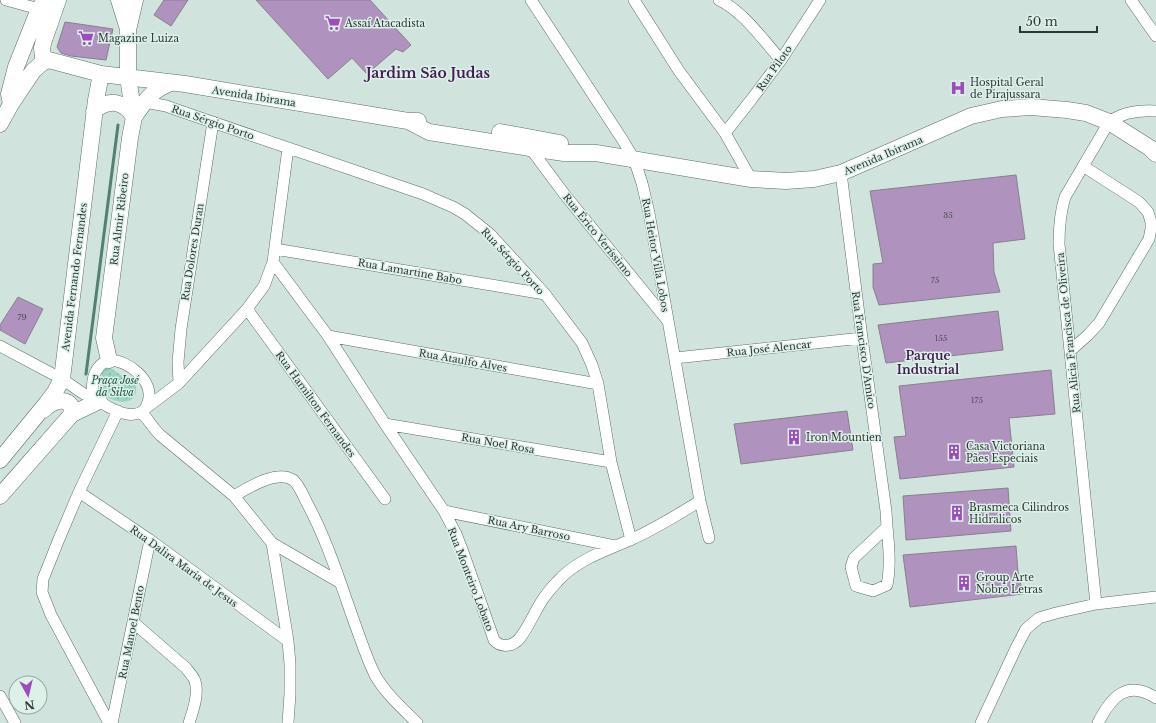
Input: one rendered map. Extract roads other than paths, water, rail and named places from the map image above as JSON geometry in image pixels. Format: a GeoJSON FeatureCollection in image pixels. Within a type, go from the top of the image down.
{"type":"FeatureCollection","features":[{"type":"Feature","properties":{"kind":"main road"},"geometry":{"type":"LineString","coordinates":[[49,60],[43,57],[42,48],[58,0]]}},
{"type":"Feature","properties":{"kind":"main road"},"geometry":{"type":"LineString","coordinates":[[119,0],[128,30]]}},
{"type":"Feature","properties":{"kind":"main road"},"geometry":{"type":"LineString","coordinates":[[128,77],[128,30],[136,0]]}},
{"type":"Feature","properties":{"kind":"main road"},"geometry":{"type":"LineString","coordinates":[[4,114],[16,67],[42,5]]}},
{"type":"Feature","properties":{"kind":"main road"},"geometry":{"type":"LineString","coordinates":[[101,74],[124,64],[128,59]]}},
{"type":"Feature","properties":{"kind":"main road"},"geometry":{"type":"LineString","coordinates":[[4,114],[34,70],[42,63],[49,60]]}},
{"type":"Feature","properties":{"kind":"main road","name":"Avenida Ibirama"},"geometry":{"type":"LineString","coordinates":[[49,60],[101,74],[171,83],[408,121],[431,120],[540,138],[580,147],[596,153]]}},
{"type":"Feature","properties":{"kind":"main road","name":"Avenida Fernando Fernandes"},"geometry":{"type":"LineString","coordinates":[[0,460],[65,381],[94,111],[101,74]]}},
{"type":"Feature","properties":{"kind":"main road","name":"Rua Almir Ribeiro"},"geometry":{"type":"LineString","coordinates":[[109,360],[104,338],[134,117],[128,77]]}},
{"type":"Feature","properties":{"kind":"main road"},"geometry":{"type":"LineString","coordinates":[[94,111],[110,102],[127,107],[134,117],[154,92],[166,84],[171,83]]}},
{"type":"Feature","properties":{"kind":"main road","name":"Avenida Ibirama"},"geometry":{"type":"LineString","coordinates":[[408,121],[429,132],[530,148],[564,152],[596,153],[751,179],[786,181],[841,173],[971,116],[1002,109],[1022,108],[1067,110],[1086,113],[1109,122],[1150,148],[1156,154]]}},
{"type":"Feature","properties":{"kind":"main road"},"geometry":{"type":"LineString","coordinates":[[0,496],[71,415],[92,397]]}},
{"type":"Feature","properties":{"kind":"main road"},"geometry":{"type":"LineString","coordinates":[[38,414],[54,402],[63,401],[69,403],[72,407],[71,415]]}},
{"type":"Feature","properties":{"kind":"street"},"geometry":{"type":"LineString","coordinates":[[6,0],[42,5]]}},
{"type":"Feature","properties":{"kind":"street","name":"Rua Heitor Villa Lobos"},"geometry":{"type":"LineString","coordinates":[[531,0],[622,139],[634,160],[642,183],[660,271],[700,501],[709,538]]}},
{"type":"Feature","properties":{"kind":"street"},"geometry":{"type":"LineString","coordinates":[[634,0],[679,71],[725,133],[751,179]]}},
{"type":"Feature","properties":{"kind":"street"},"geometry":{"type":"LineString","coordinates":[[719,0],[728,4],[744,19],[781,60]]}},
{"type":"Feature","properties":{"kind":"street","name":"Rua Piloto"},"geometry":{"type":"LineString","coordinates":[[725,133],[781,60],[820,0]]}},
{"type":"Feature","properties":{"kind":"street"},"geometry":{"type":"LineString","coordinates":[[1131,0],[1156,36]]}},
{"type":"Feature","properties":{"kind":"street","name":"Rua Sérgio Porto"},"geometry":{"type":"LineString","coordinates":[[145,102],[166,106],[423,194],[465,214],[490,234],[545,294],[582,343],[592,365],[598,384],[611,462],[631,540]]}},
{"type":"Feature","properties":{"kind":"street"},"geometry":{"type":"LineString","coordinates":[[1109,122],[1116,117],[1125,114],[1146,110],[1156,111]]}},
{"type":"Feature","properties":{"kind":"street","name":"Rua Dolores Duran"},"geometry":{"type":"LineString","coordinates":[[179,383],[178,362],[181,329],[212,122]]}},
{"type":"Feature","properties":{"kind":"street","name":"Rua Alicia Francisca de Oliveira"},"geometry":{"type":"LineString","coordinates":[[1096,604],[1059,244],[1059,223],[1065,197],[1109,122]]}},
{"type":"Feature","properties":{"kind":"street"},"geometry":{"type":"LineString","coordinates":[[0,346],[118,411],[126,414],[134,414],[143,410],[179,383],[247,310],[264,286],[273,262],[288,148]]}},
{"type":"Feature","properties":{"kind":"street","name":"Rua Érico Veríssimo"},"geometry":{"type":"LineString","coordinates":[[530,148],[565,195],[668,321]]}},
{"type":"Feature","properties":{"kind":"street"},"geometry":{"type":"LineString","coordinates":[[1070,351],[1099,323],[1149,239],[1151,229],[1151,222],[1148,212],[1140,202],[1083,166]]}},
{"type":"Feature","properties":{"kind":"street","name":"Rua Francisco D'Amico"},"geometry":{"type":"LineString","coordinates":[[841,173],[885,505],[887,527],[890,572],[887,585],[872,590],[856,586],[851,567],[854,558],[887,527]]}},
{"type":"Feature","properties":{"kind":"street","name":"Rua Lamartine Babo"},"geometry":{"type":"LineString","coordinates":[[274,248],[545,294]]}},
{"type":"Feature","properties":{"kind":"street","name":"Rua Monteiro Lobato"},"geometry":{"type":"LineString","coordinates":[[273,262],[328,336],[444,511],[456,534],[494,640],[497,644],[503,646],[511,645],[519,639],[544,598],[558,581],[573,567],[615,546],[631,540],[700,501]]}},
{"type":"Feature","properties":{"kind":"street","name":"Rua Hamilton Fernandes"},"geometry":{"type":"LineString","coordinates":[[247,310],[385,499]]}},
{"type":"Feature","properties":{"kind":"street","name":"Rua Ataulfo Alves"},"geometry":{"type":"LineString","coordinates":[[328,336],[598,384]]}},
{"type":"Feature","properties":{"kind":"street","name":"Rua José Alencar"},"geometry":{"type":"LineString","coordinates":[[675,358],[862,338]]}},
{"type":"Feature","properties":{"kind":"street"},"geometry":{"type":"LineString","coordinates":[[92,397],[95,373],[99,366],[109,360],[116,360],[128,366],[140,375],[148,385],[157,392],[166,393]]}},
{"type":"Feature","properties":{"kind":"street"},"geometry":{"type":"LineString","coordinates":[[148,385],[150,391],[149,398],[143,410],[146,417],[160,435],[234,496],[272,543],[339,582]]}},
{"type":"Feature","properties":{"kind":"street"},"geometry":{"type":"LineString","coordinates":[[111,723],[51,615],[42,592],[43,579],[79,492],[118,411]]}},
{"type":"Feature","properties":{"kind":"street","name":"Rua Noel Rosa"},"geometry":{"type":"LineString","coordinates":[[385,424],[611,462]]}},
{"type":"Feature","properties":{"kind":"street"},"geometry":{"type":"LineString","coordinates":[[234,496],[254,485],[272,478],[280,476],[294,480],[313,514],[332,558],[339,582],[365,652],[376,675],[390,694],[417,723]]}},
{"type":"Feature","properties":{"kind":"street","name":"Rua Dalira Maria de Jesus"},"geometry":{"type":"LineString","coordinates":[[79,492],[150,540],[288,642]]}},
{"type":"Feature","properties":{"kind":"street","name":"Rua Ary Barroso"},"geometry":{"type":"LineString","coordinates":[[444,511],[615,546]]}},
{"type":"Feature","properties":{"kind":"street","name":"Rua Manoel Bento"},"geometry":{"type":"LineString","coordinates":[[111,723],[150,540]]}},
{"type":"Feature","properties":{"kind":"street"},"geometry":{"type":"LineString","coordinates":[[272,543],[288,642],[290,664],[288,723]]}},
{"type":"Feature","properties":{"kind":"street"},"geometry":{"type":"LineString","coordinates":[[981,723],[1016,648],[1026,630],[1039,618],[1096,604],[1156,597]]}},
{"type":"Feature","properties":{"kind":"street"},"geometry":{"type":"LineString","coordinates":[[133,622],[191,674],[195,682],[196,692],[189,723]]}},
{"type":"Feature","properties":{"kind":"street"},"geometry":{"type":"LineString","coordinates":[[1098,723],[1105,710],[1113,700],[1131,690],[1138,690],[1150,694],[1156,698]]}},
{"type":"Feature","properties":{"kind":"street"},"geometry":{"type":"LineString","coordinates":[[0,696],[15,723]]}},
{"type":"Feature","properties":{"kind":"waterway"},"geometry":{"type":"LineString","coordinates":[[86,374],[118,125]]}},
{"type":"Feature","properties":{"kind":"place","name":"Assaí Atacadista"},"geometry":{"type":"Point","coordinates":[333,23]}},
{"type":"Feature","properties":{"kind":"place","name":"Magazine Luiza"},"geometry":{"type":"Point","coordinates":[86,38]}},
{"type":"Feature","properties":{"kind":"place","name":"Hospital Geral de Pirajussara"},"geometry":{"type":"Point","coordinates":[958,88]}},
{"type":"Feature","properties":{"kind":"place","name":"Iron Mountien"},"geometry":{"type":"Point","coordinates":[794,437]}},
{"type":"Feature","properties":{"kind":"place","name":"Casa Victoriana Pães Especiais"},"geometry":{"type":"Point","coordinates":[954,452]}},
{"type":"Feature","properties":{"kind":"place","name":"Brasmeca Cilindros Hidralicos"},"geometry":{"type":"Point","coordinates":[957,513]}},
{"type":"Feature","properties":{"kind":"place","name":"Group Arte Nobre Letras"},"geometry":{"type":"Point","coordinates":[964,583]}},
{"type":"Feature","properties":{"kind":"district","name":"Jardim São Judas"},"geometry":{"type":"Point","coordinates":[428,73]}},
{"type":"Feature","properties":{"kind":"district","name":"Parque Industrial"},"geometry":{"type":"Point","coordinates":[928,363]}},
{"type":"Feature","properties":{"kind":"park label","name":"Praça José da Silva"},"geometry":{"type":"Point","coordinates":[115,386]}}]}
